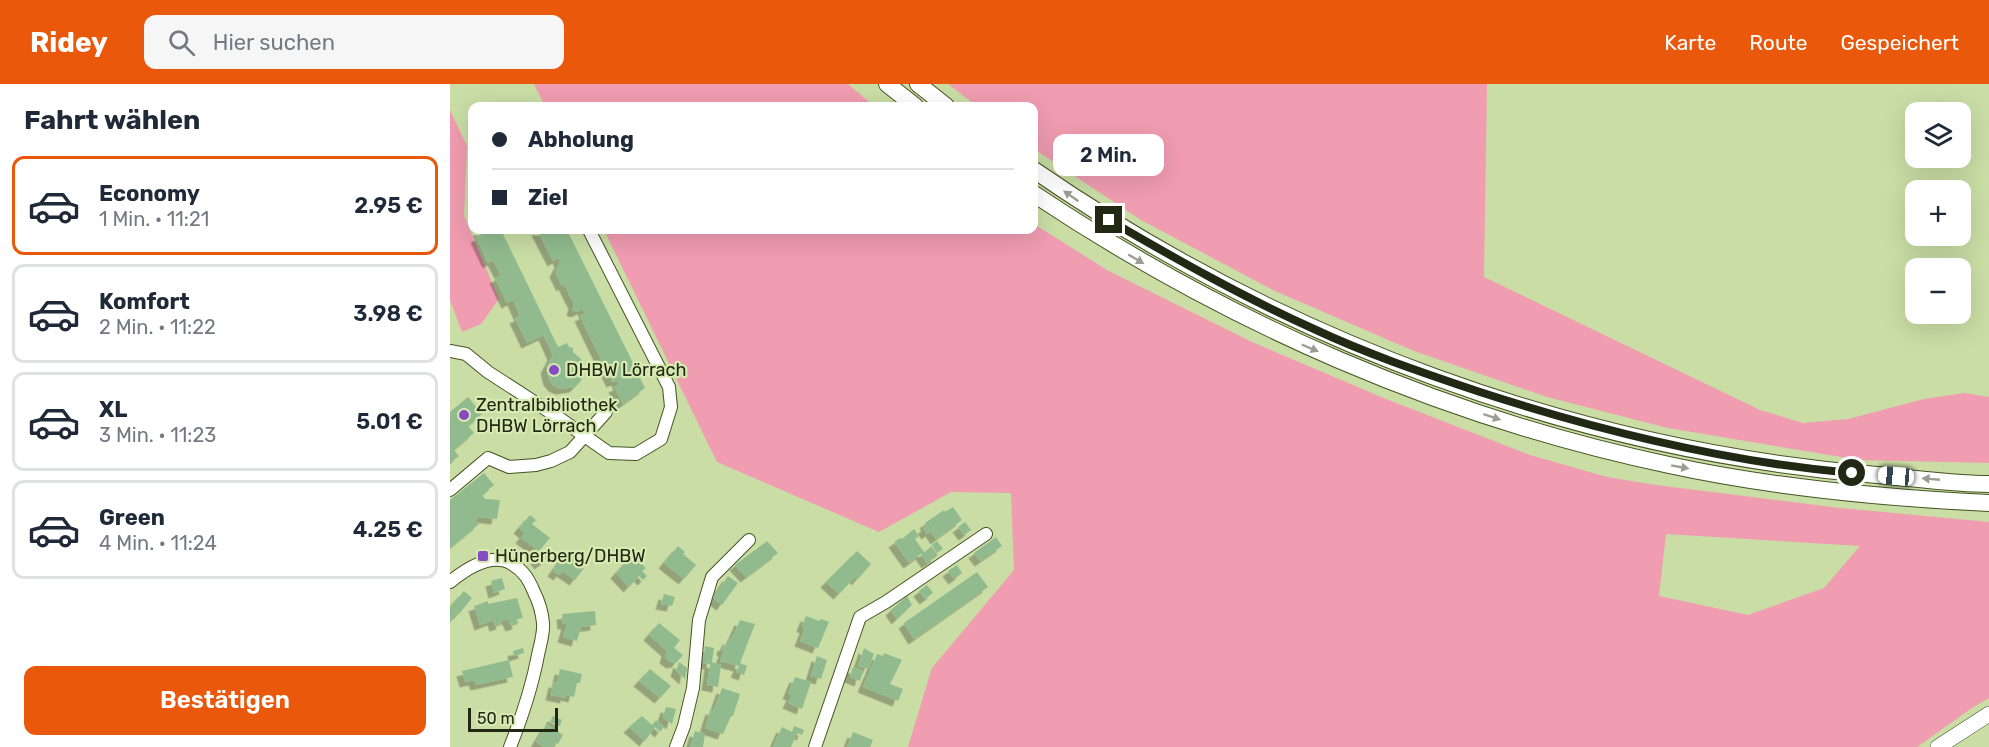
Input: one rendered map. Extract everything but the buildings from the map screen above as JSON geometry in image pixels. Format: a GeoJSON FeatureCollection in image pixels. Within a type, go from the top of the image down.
{"type":"FeatureCollection","features":[{"type":"Feature","properties":{"kind":"highway"},"geometry":{"type":"LineString","coordinates":[[887,84],[910,102]]}},
{"type":"Feature","properties":{"kind":"highway"},"geometry":{"type":"LineString","coordinates":[[918,84],[941,102]]}},
{"type":"Feature","properties":{"kind":"highway"},"geometry":{"type":"LineString","coordinates":[[1038,173],[1090,209],[1206,276],[1314,330],[1412,369],[1552,416],[1672,446],[1809,469],[1989,484]]}},
{"type":"Feature","properties":{"kind":"highway"},"geometry":{"type":"LineString","coordinates":[[1038,197],[1109,243],[1194,292],[1301,345],[1406,388],[1547,435],[1670,465],[1806,488],[1899,498],[1989,503]]}},
{"type":"Feature","properties":{"kind":"main road"},"geometry":{"type":"LineString","coordinates":[[1938,747],[1989,714]]}},
{"type":"Feature","properties":{"kind":"street"},"geometry":{"type":"LineString","coordinates":[[450,351],[466,354],[488,372],[560,418],[609,453],[636,454],[660,439],[671,407],[669,387],[591,234]]}},
{"type":"Feature","properties":{"kind":"street"},"geometry":{"type":"LineString","coordinates":[[450,490],[488,458],[509,467],[536,465],[570,452],[606,412]]}},
{"type":"Feature","properties":{"kind":"street"},"geometry":{"type":"LineString","coordinates":[[814,747],[860,617],[986,534]]}},
{"type":"Feature","properties":{"kind":"street"},"geometry":{"type":"LineString","coordinates":[[676,747],[684,726],[693,688],[699,620],[712,577],[749,540]]}},
{"type":"Feature","properties":{"kind":"street"},"geometry":{"type":"LineString","coordinates":[[450,582],[482,563],[499,560],[520,568],[529,580],[540,605],[543,625],[528,701],[510,747]]}},
{"type":"Feature","properties":{"kind":"shaded area"},"geometry":{"type":"Polygon","coordinates":[[[534,84],[848,84],[869,102],[543,102],[534,84]]]}},
{"type":"Feature","properties":{"kind":"shaded area"},"geometry":{"type":"Polygon","coordinates":[[[948,84],[1487,84],[1484,277],[1760,410],[1803,423],[1848,419],[1924,399],[1965,393],[1989,397],[1989,463],[1859,460],[1668,428],[1547,397],[1414,351],[1275,291],[1141,220],[1038,152],[1038,102],[972,102],[948,84]]]}},
{"type":"Feature","properties":{"kind":"shaded area"},"geometry":{"type":"Polygon","coordinates":[[[450,110],[467,146],[464,216],[468,225],[468,234],[472,234],[499,299],[481,324],[462,332],[450,300],[450,110]]]}},
{"type":"Feature","properties":{"kind":"shaded area"},"geometry":{"type":"Polygon","coordinates":[[[1038,227],[1107,270],[1252,342],[1386,399],[1530,455],[1607,477],[1656,485],[1840,508],[1989,522],[1989,698],[1917,747],[908,747],[932,668],[1014,570],[1011,493],[951,492],[879,532],[717,462],[606,234],[1038,234],[1038,227]],[[1666,534],[1659,596],[1748,615],[1824,588],[1860,546],[1666,534]]]}},
{"type":"Feature","properties":{"kind":"place","name":"DHBW Lörrach"},"geometry":{"type":"Point","coordinates":[554,370]}},
{"type":"Feature","properties":{"kind":"place","name":"Zentralbibliothek DHBW Lörrach"},"geometry":{"type":"Point","coordinates":[464,415]}},
{"type":"Feature","properties":{"kind":"place","name":"Hünerberg/DHBW"},"geometry":{"type":"Point","coordinates":[483,556]}},
{"type":"Feature","properties":{"kind":"route"},"geometry":{"type":"LineString","coordinates":[[1109,220],[1206,276],[1314,330],[1412,369],[1552,416],[1672,446],[1809,469],[1852,473]]}}]}
